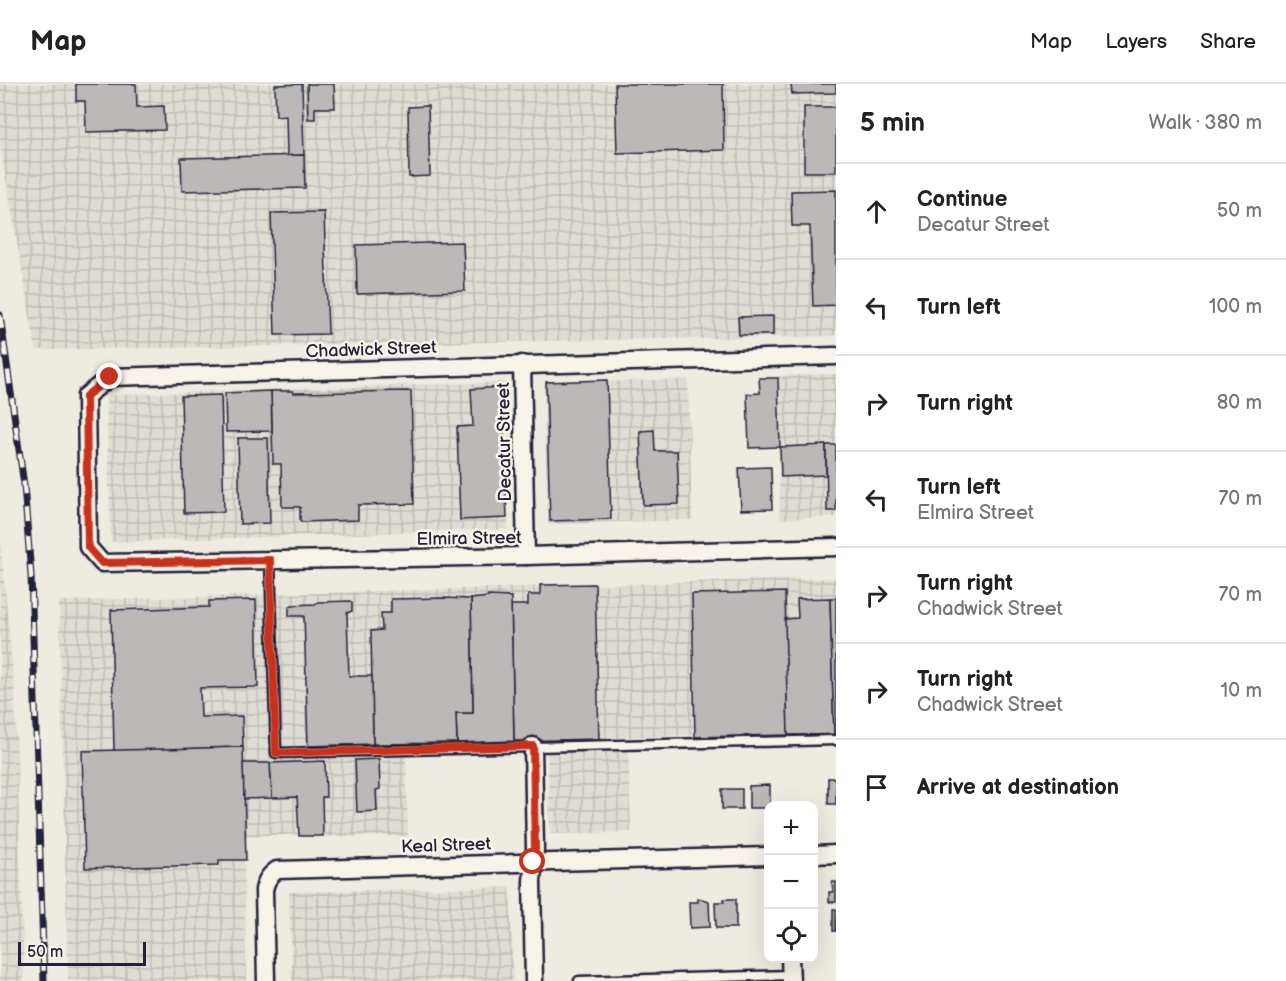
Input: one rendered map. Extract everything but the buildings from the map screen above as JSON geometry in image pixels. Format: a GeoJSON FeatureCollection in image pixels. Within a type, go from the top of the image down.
{"type":"FeatureCollection","features":[{"type":"Feature","properties":{"kind":"street","name":"Chadwick Street"},"geometry":{"type":"LineString","coordinates":[[102,563],[88,547],[86,396],[110,377],[836,356]]}},
{"type":"Feature","properties":{"kind":"street","name":"Decatur Street"},"geometry":{"type":"LineString","coordinates":[[522,364],[526,556]]}},
{"type":"Feature","properties":{"kind":"street","name":"Elmira Street"},"geometry":{"type":"LineString","coordinates":[[102,563],[526,556],[836,547]]}},
{"type":"Feature","properties":{"kind":"street"},"geometry":{"type":"LineString","coordinates":[[533,746],[534,981]]}},
{"type":"Feature","properties":{"kind":"street"},"geometry":{"type":"LineString","coordinates":[[818,855],[836,855]]}},
{"type":"Feature","properties":{"kind":"street","name":"Keal Street"},"geometry":{"type":"LineString","coordinates":[[266,981],[264,890],[270,875],[277,870],[764,856]]}},
{"type":"Feature","properties":{"kind":"lane"},"geometry":{"type":"LineString","coordinates":[[270,560],[276,753],[836,740]]}},
{"type":"Feature","properties":{"kind":"lane"},"geometry":{"type":"LineString","coordinates":[[579,981],[791,972]]}},
{"type":"Feature","properties":{"kind":"shaded area"},"geometry":{"type":"Polygon","coordinates":[[[0,84],[836,84],[836,336],[36,350],[0,146],[0,84]]]}},
{"type":"Feature","properties":{"kind":"shaded area"},"geometry":{"type":"Polygon","coordinates":[[[836,374],[836,517],[780,519],[777,376],[836,374]]]}},
{"type":"Feature","properties":{"kind":"shaded area"},"geometry":{"type":"Polygon","coordinates":[[[688,379],[692,520],[548,524],[544,384],[688,379]]]}},
{"type":"Feature","properties":{"kind":"shaded area"},"geometry":{"type":"Polygon","coordinates":[[[504,382],[508,529],[111,542],[106,395],[504,382]]]}},
{"type":"Feature","properties":{"kind":"shaded area"},"geometry":{"type":"Polygon","coordinates":[[[0,537],[15,695],[24,981],[0,981],[0,537]]]}},
{"type":"Feature","properties":{"kind":"shaded area"},"geometry":{"type":"Polygon","coordinates":[[[836,578],[836,731],[282,747],[277,594],[836,578]]]}},
{"type":"Feature","properties":{"kind":"shaded area"},"geometry":{"type":"Polygon","coordinates":[[[266,595],[271,758],[406,754],[408,836],[324,837],[324,834],[244,836],[246,981],[68,981],[59,601],[266,595]]]}},
{"type":"Feature","properties":{"kind":"shaded area"},"geometry":{"type":"Polygon","coordinates":[[[628,745],[631,832],[550,834],[547,748],[628,745]]]}},
{"type":"Feature","properties":{"kind":"shaded area"},"geometry":{"type":"Polygon","coordinates":[[[510,887],[513,981],[292,981],[289,892],[510,887]]]}},
{"type":"Feature","properties":{"kind":"railway"},"geometry":{"type":"LineString","coordinates":[[0,315],[24,485],[31,575],[44,981]]}},
{"type":"Feature","properties":{"kind":"route"},"geometry":{"type":"LineString","coordinates":[[110,377],[86,396],[88,547],[102,563],[270,560],[276,753],[533,746],[535,849],[533,862]]}}]}
